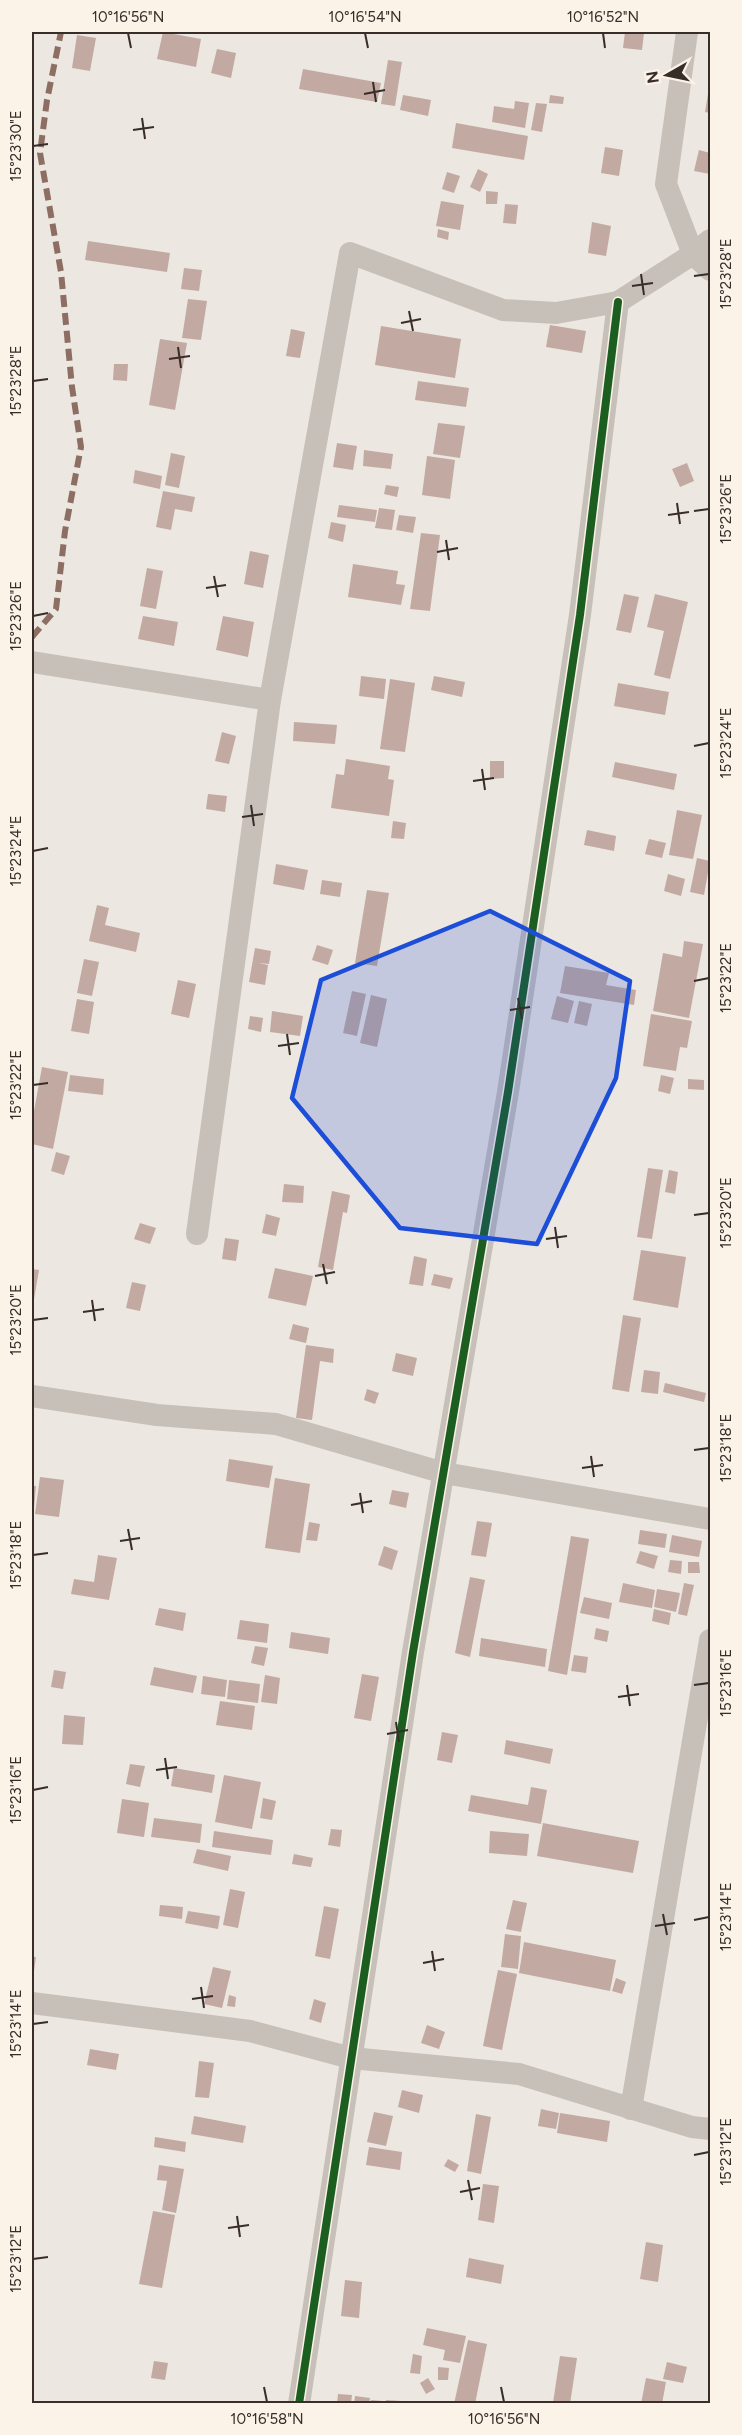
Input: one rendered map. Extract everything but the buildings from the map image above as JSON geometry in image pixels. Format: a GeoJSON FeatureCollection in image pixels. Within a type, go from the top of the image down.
{"type":"FeatureCollection","features":[{"type":"Feature","properties":{"kind":"street"},"geometry":{"type":"LineString","coordinates":[[687,32],[666,184],[693,254],[711,270]]}},
{"type":"Feature","properties":{"kind":"street"},"geometry":{"type":"LineString","coordinates":[[197,1234],[270,700],[350,253],[503,310],[556,313],[618,302],[711,240]]}},
{"type":"Feature","properties":{"kind":"street"},"geometry":{"type":"LineString","coordinates":[[299,2403],[413,1652],[508,1092],[580,615],[618,302]]}},
{"type":"Feature","properties":{"kind":"street"},"geometry":{"type":"LineString","coordinates":[[32,663],[270,700]]}},
{"type":"Feature","properties":{"kind":"street"},"geometry":{"type":"LineString","coordinates":[[32,1396],[157,1415],[276,1424],[444,1473],[711,1519]]}},
{"type":"Feature","properties":{"kind":"street"},"geometry":{"type":"LineString","coordinates":[[631,2109],[711,1640]]}},
{"type":"Feature","properties":{"kind":"street"},"geometry":{"type":"LineString","coordinates":[[32,2003],[249,2031],[351,2058],[519,2074],[692,2127],[711,2129]]}},
{"type":"Feature","properties":{"kind":"highlighted area"},"geometry":{"type":"Polygon","coordinates":[[[490,911],[630,981],[616,1078],[537,1244],[400,1228],[292,1098],[321,980],[490,911]]]}},
{"type":"Feature","properties":{"kind":"marked path"},"geometry":{"type":"LineString","coordinates":[[32,637],[56,609],[65,531],[81,447],[72,387],[61,272],[40,153],[47,100],[61,32]]}},
{"type":"Feature","properties":{"kind":"cycle path"},"geometry":{"type":"LineString","coordinates":[[299,2404],[413,1652],[508,1092],[580,615],[618,302]]}}]}
